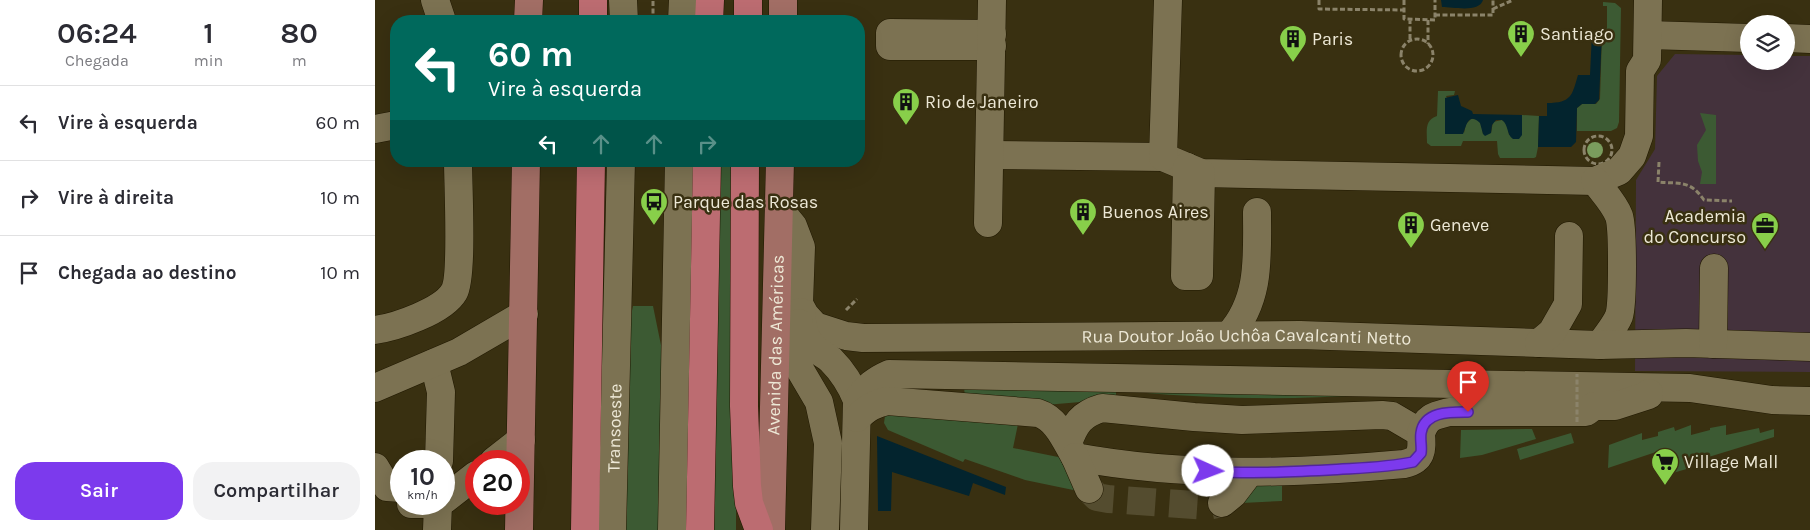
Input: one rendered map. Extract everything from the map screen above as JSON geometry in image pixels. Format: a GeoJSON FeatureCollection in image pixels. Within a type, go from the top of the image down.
{"type":"FeatureCollection","features":[{"type":"Feature","properties":{"kind":"highway"},"geometry":{"type":"LineString","coordinates":[[593,0],[593,15]]}},
{"type":"Feature","properties":{"kind":"highway"},"geometry":{"type":"LineString","coordinates":[[709,15],[710,0]]}},
{"type":"Feature","properties":{"kind":"highway"},"geometry":{"type":"LineString","coordinates":[[748,0],[748,15]]}},
{"type":"Feature","properties":{"kind":"highway"},"geometry":{"type":"LineString","coordinates":[[585,530],[591,167]]}},
{"type":"Feature","properties":{"kind":"highway"},"geometry":{"type":"LineString","coordinates":[[700,530],[707,167]]}},
{"type":"Feature","properties":{"kind":"highway"},"geometry":{"type":"LineString","coordinates":[[745,167],[744,406],[747,486],[751,510],[759,530]]}},
{"type":"Feature","properties":{"kind":"main road"},"geometry":{"type":"LineString","coordinates":[[528,15],[529,0]]}},
{"type":"Feature","properties":{"kind":"main road"},"geometry":{"type":"LineString","coordinates":[[783,0],[783,15]]}},
{"type":"Feature","properties":{"kind":"main road"},"geometry":{"type":"LineString","coordinates":[[519,530],[526,167]]}},
{"type":"Feature","properties":{"kind":"main road","name":"Avenida das Américas"},"geometry":{"type":"LineString","coordinates":[[771,530],[780,167]]}},
{"type":"Feature","properties":{"kind":"street"},"geometry":{"type":"LineString","coordinates":[[435,0],[440,15]]}},
{"type":"Feature","properties":{"kind":"street"},"geometry":{"type":"LineString","coordinates":[[454,15],[456,0]]}},
{"type":"Feature","properties":{"kind":"street"},"geometry":{"type":"LineString","coordinates":[[623,0],[624,15]]}},
{"type":"Feature","properties":{"kind":"street"},"geometry":{"type":"LineString","coordinates":[[682,15],[683,0]]}},
{"type":"Feature","properties":{"kind":"street"},"geometry":{"type":"LineString","coordinates":[[988,223],[993,0]]}},
{"type":"Feature","properties":{"kind":"street"},"geometry":{"type":"LineString","coordinates":[[1168,0],[1184,166]]}},
{"type":"Feature","properties":{"kind":"street"},"geometry":{"type":"LineString","coordinates":[[990,155],[1184,166],[1619,171],[1632,156],[1639,136],[1641,71],[1647,60],[1648,0]]}},
{"type":"Feature","properties":{"kind":"street"},"geometry":{"type":"LineString","coordinates":[[1647,35],[1740,38]]}},
{"type":"Feature","properties":{"kind":"street"},"geometry":{"type":"LineString","coordinates":[[375,129],[390,126]]}},
{"type":"Feature","properties":{"kind":"street"},"geometry":{"type":"LineString","coordinates":[[375,330],[430,312],[445,302],[454,292],[458,272],[458,167]]}},
{"type":"Feature","properties":{"kind":"street","name":"Transoeste"},"geometry":{"type":"LineString","coordinates":[[612,530],[621,167]]}},
{"type":"Feature","properties":{"kind":"street","name":"Transoeste"},"geometry":{"type":"LineString","coordinates":[[616,326],[628,268],[631,167]]}},
{"type":"Feature","properties":{"kind":"street"},"geometry":{"type":"LineString","coordinates":[[674,167],[671,277],[676,326]]}},
{"type":"Feature","properties":{"kind":"street"},"geometry":{"type":"LineString","coordinates":[[672,530],[679,167]]}},
{"type":"Feature","properties":{"kind":"street"},"geometry":{"type":"LineString","coordinates":[[1591,170],[1618,214],[1621,226],[1619,314],[1600,345]]}},
{"type":"Feature","properties":{"kind":"street"},"geometry":{"type":"LineString","coordinates":[[779,210],[793,226],[801,247],[799,368],[819,402],[828,444],[825,530]]}},
{"type":"Feature","properties":{"kind":"street"},"geometry":{"type":"LineString","coordinates":[[1229,335],[1240,323],[1248,305],[1254,281],[1257,260],[1257,212]]}},
{"type":"Feature","properties":{"kind":"street"},"geometry":{"type":"LineString","coordinates":[[1539,343],[1552,332],[1568,304],[1569,236]]}},
{"type":"Feature","properties":{"kind":"street"},"geometry":{"type":"LineString","coordinates":[[1713,344],[1714,268]]}},
{"type":"Feature","properties":{"kind":"street"},"geometry":{"type":"LineString","coordinates":[[799,304],[804,329],[810,344],[844,374],[851,386],[857,409],[854,530]]}},
{"type":"Feature","properties":{"kind":"street","name":"Rua Doutor João Uchôa Cavalcanti Netto"},"geometry":{"type":"LineString","coordinates":[[799,304],[805,315],[815,326],[846,336],[863,338],[1300,335],[1600,345],[1686,343],[1810,347]]}},
{"type":"Feature","properties":{"kind":"street"},"geometry":{"type":"LineString","coordinates":[[375,388],[459,352],[524,314]]}},
{"type":"Feature","properties":{"kind":"street"},"geometry":{"type":"LineString","coordinates":[[434,363],[441,392],[439,450]]}},
{"type":"Feature","properties":{"kind":"street"},"geometry":{"type":"LineString","coordinates":[[857,409],[867,387],[877,379],[889,374],[1690,388],[1771,400],[1810,401]]}},
{"type":"Feature","properties":{"kind":"street"},"geometry":{"type":"LineString","coordinates":[[1771,400],[1780,390],[1810,386]]}},
{"type":"Feature","properties":{"kind":"street"},"geometry":{"type":"LineString","coordinates":[[1071,450],[1102,462],[1249,473],[1354,468],[1413,462],[1421,453],[1421,433],[1425,423],[1433,416],[1449,412],[1586,412],[1594,406],[1615,406],[1649,395],[1651,387]]}},
{"type":"Feature","properties":{"kind":"street"},"geometry":{"type":"LineString","coordinates":[[857,409],[866,409],[875,403],[887,401],[1038,413],[1048,416],[1055,422],[1071,450],[1089,489]]}},
{"type":"Feature","properties":{"kind":"street"},"geometry":{"type":"LineString","coordinates":[[1071,450],[1073,429],[1089,412],[1102,408],[1242,420],[1382,415],[1398,419],[1421,433]]}},
{"type":"Feature","properties":{"kind":"street"},"geometry":{"type":"LineString","coordinates":[[508,450],[521,440]]}},
{"type":"Feature","properties":{"kind":"street"},"geometry":{"type":"LineString","coordinates":[[375,467],[387,487],[390,487]]}},
{"type":"Feature","properties":{"kind":"street"},"geometry":{"type":"LineString","coordinates":[[1223,502],[1233,494],[1249,473]]}},
{"type":"Feature","properties":{"kind":"street"},"geometry":{"type":"LineString","coordinates":[[455,491],[465,484]]}},
{"type":"Feature","properties":{"kind":"street"},"geometry":{"type":"LineString","coordinates":[[375,503],[390,504]]}},
{"type":"Feature","properties":{"kind":"street"},"geometry":{"type":"LineString","coordinates":[[437,530],[438,515]]}},
{"type":"Feature","properties":{"kind":"path"},"geometry":{"type":"LineString","coordinates":[[653,0],[653,15]]}},
{"type":"Feature","properties":{"kind":"path"},"geometry":{"type":"LineString","coordinates":[[1319,0],[1319,9],[1404,10]]}},
{"type":"Feature","properties":{"kind":"path"},"geometry":{"type":"LineString","coordinates":[[1404,0],[1404,19],[1428,20],[1435,20],[1435,0]]}},
{"type":"Feature","properties":{"kind":"path"},"geometry":{"type":"LineString","coordinates":[[1435,14],[1493,15],[1493,0]]}},
{"type":"Feature","properties":{"kind":"path"},"geometry":{"type":"LineString","coordinates":[[1493,9],[1513,0]]}},
{"type":"Feature","properties":{"kind":"path"},"geometry":{"type":"LineString","coordinates":[[1409,19],[1409,41]]}},
{"type":"Feature","properties":{"kind":"path"},"geometry":{"type":"LineString","coordinates":[[1428,20],[1428,45]]}},
{"type":"Feature","properties":{"kind":"path"},"geometry":{"type":"LineString","coordinates":[[1423,40],[1432,52],[1431,62],[1424,69],[1414,71],[1405,66],[1401,56],[1404,46],[1409,41],[1423,40]]}},
{"type":"Feature","properties":{"kind":"path"},"geometry":{"type":"LineString","coordinates":[[1659,154],[1658,182],[1687,184],[1697,190],[1704,200],[1732,201]]}},
{"type":"Feature","properties":{"kind":"path"},"geometry":{"type":"LineString","coordinates":[[1577,374],[1577,422]]}},
{"type":"Feature","properties":{"kind":"shaded area"},"geometry":{"type":"Polygon","coordinates":[[[1675,54],[1740,55],[1740,70],[1795,70],[1795,56],[1810,56],[1810,372],[1635,371],[1636,180],[1655,149],[1657,76],[1675,54]]]}},
{"type":"Feature","properties":{"kind":"green space"},"geometry":{"type":"Polygon","coordinates":[[[1603,2],[1615,3],[1621,8],[1619,122],[1617,128],[1611,131],[1577,131],[1577,108],[1582,104],[1596,104],[1600,99],[1602,33],[1607,28],[1607,6],[1603,6],[1603,2]]]}},
{"type":"Feature","properties":{"kind":"green space"},"geometry":{"type":"Polygon","coordinates":[[[1438,91],[1455,91],[1454,95],[1446,96],[1464,133],[1466,124],[1471,119],[1474,119],[1480,123],[1483,134],[1491,133],[1493,122],[1502,120],[1507,124],[1509,135],[1522,135],[1522,115],[1539,116],[1536,157],[1500,158],[1497,141],[1463,141],[1461,146],[1431,146],[1427,143],[1427,127],[1430,120],[1437,116],[1438,91]]]}},
{"type":"Feature","properties":{"kind":"green space"},"geometry":{"type":"Polygon","coordinates":[[[1700,113],[1716,115],[1716,184],[1700,184],[1702,172],[1698,161],[1697,145],[1706,130],[1700,113]]]}},
{"type":"Feature","properties":{"kind":"green space"},"geometry":{"type":"Polygon","coordinates":[[[721,167],[732,167],[730,346],[736,451],[736,530],[714,530],[721,167]]]}},
{"type":"Feature","properties":{"kind":"green space"},"geometry":{"type":"Polygon","coordinates":[[[633,306],[653,306],[663,355],[661,530],[618,530],[622,359],[633,306]]]}},
{"type":"Feature","properties":{"kind":"green space"},"geometry":{"type":"Polygon","coordinates":[[[964,387],[1116,390],[1116,399],[1045,405],[965,398],[964,387]]]}},
{"type":"Feature","properties":{"kind":"green space"},"geometry":{"type":"Polygon","coordinates":[[[1134,392],[1368,395],[1251,398],[1134,392]]]}},
{"type":"Feature","properties":{"kind":"green space"},"geometry":{"type":"Polygon","coordinates":[[[895,414],[1018,424],[1013,448],[1063,458],[1078,491],[1025,480],[965,459],[963,462],[888,430],[884,423],[885,416],[895,414]]]}},
{"type":"Feature","properties":{"kind":"green space"},"geometry":{"type":"Polygon","coordinates":[[[1691,425],[1691,435],[1710,430],[1710,428],[1726,425],[1726,435],[1759,428],[1760,433],[1774,429],[1774,437],[1689,463],[1690,468],[1666,475],[1659,451],[1608,468],[1609,445],[1642,433],[1642,440],[1658,436],[1658,432],[1674,427],[1675,431],[1691,425]]]}},
{"type":"Feature","properties":{"kind":"green space"},"geometry":{"type":"Polygon","coordinates":[[[1532,429],[1536,439],[1482,455],[1460,458],[1461,430],[1532,429]]]}},
{"type":"Feature","properties":{"kind":"green space"},"geometry":{"type":"Polygon","coordinates":[[[1571,433],[1574,443],[1520,460],[1517,449],[1571,433]]]}},
{"type":"Feature","properties":{"kind":"green space"},"geometry":{"type":"Polygon","coordinates":[[[1282,483],[1282,501],[1242,503],[1255,484],[1282,483]]]}},
{"type":"Feature","properties":{"kind":"water"},"geometry":{"type":"Polygon","coordinates":[[[1441,0],[1483,0],[1477,7],[1465,8],[1442,7],[1441,0]]]}},
{"type":"Feature","properties":{"kind":"water"},"geometry":{"type":"Polygon","coordinates":[[[1592,33],[1602,33],[1599,100],[1595,104],[1582,104],[1577,108],[1576,142],[1571,147],[1538,147],[1539,116],[1547,116],[1547,103],[1555,103],[1566,99],[1572,93],[1578,75],[1590,75],[1592,33]]]}},
{"type":"Feature","properties":{"kind":"water"},"geometry":{"type":"Polygon","coordinates":[[[1458,95],[1461,106],[1472,111],[1473,114],[1522,115],[1522,135],[1519,139],[1513,139],[1509,135],[1504,122],[1496,120],[1492,125],[1491,133],[1485,136],[1480,123],[1473,119],[1468,121],[1463,134],[1445,134],[1445,98],[1458,95]]]}},
{"type":"Feature","properties":{"kind":"water"},"geometry":{"type":"Polygon","coordinates":[[[877,436],[1006,487],[1005,495],[973,483],[969,496],[892,472],[891,511],[878,511],[877,436]]]}},
{"type":"Feature","properties":{"kind":"tunnel"},"geometry":{"type":"LineString","coordinates":[[1089,489],[1097,497],[1108,499],[1207,506],[1222,503]]}},
{"type":"Feature","properties":{"kind":"place","name":"Santiago"},"geometry":{"type":"Point","coordinates":[1521,58]}},
{"type":"Feature","properties":{"kind":"place","name":"Paris"},"geometry":{"type":"Point","coordinates":[1293,63]}},
{"type":"Feature","properties":{"kind":"place","name":"Rio de Janeiro"},"geometry":{"type":"Point","coordinates":[906,126]}},
{"type":"Feature","properties":{"kind":"place","name":"Parque das Rosas"},"geometry":{"type":"Point","coordinates":[654,226]}},
{"type":"Feature","properties":{"kind":"place","name":"Buenos Aires"},"geometry":{"type":"Point","coordinates":[1083,236]}},
{"type":"Feature","properties":{"kind":"place","name":"Geneve"},"geometry":{"type":"Point","coordinates":[1411,249]}},
{"type":"Feature","properties":{"kind":"place","name":"Academia do Concurso"},"geometry":{"type":"Point","coordinates":[1765,250]}},
{"type":"Feature","properties":{"kind":"place","name":"Village Mall"},"geometry":{"type":"Point","coordinates":[1665,486]}},
{"type":"Feature","properties":{"kind":"route"},"geometry":{"type":"LineString","coordinates":[[1208,471],[1249,473],[1313,471],[1413,462],[1421,453],[1421,433],[1425,423],[1433,416],[1449,412],[1468,412]]}}]}
